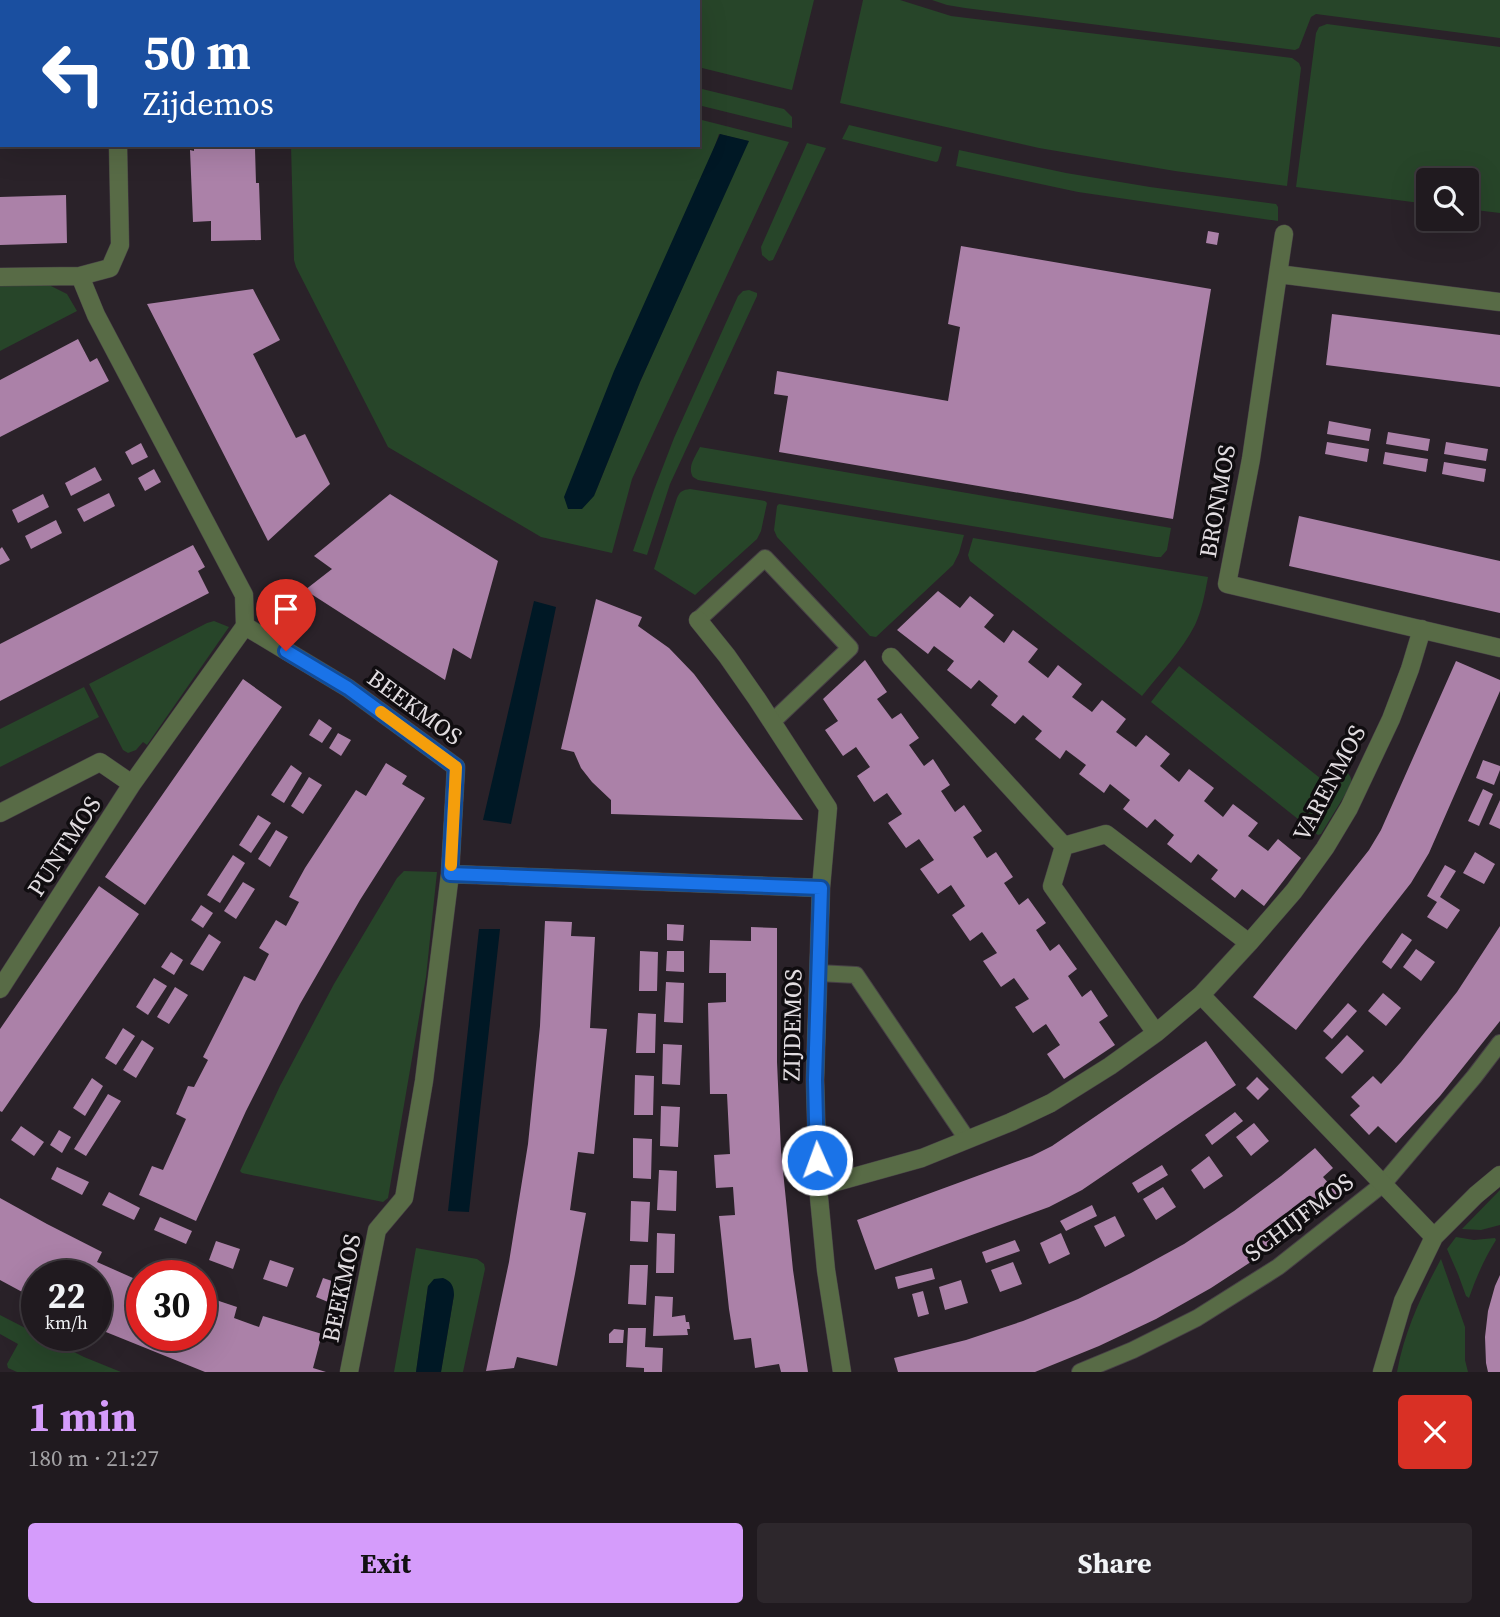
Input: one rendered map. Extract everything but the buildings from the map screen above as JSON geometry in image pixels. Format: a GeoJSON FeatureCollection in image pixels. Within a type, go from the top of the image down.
{"type":"FeatureCollection","features":[{"type":"Feature","properties":{"kind":"street"},"geometry":{"type":"LineString","coordinates":[[0,277],[80,276],[110,268],[120,245],[118,147]]}},
{"type":"Feature","properties":{"kind":"street","name":"BRONMOS"},"geometry":{"type":"LineString","coordinates":[[1284,234],[1251,459],[1227,584],[1500,648]]}},
{"type":"Feature","properties":{"kind":"street"},"geometry":{"type":"LineString","coordinates":[[1278,274],[1500,302]]}},
{"type":"Feature","properties":{"kind":"street"},"geometry":{"type":"LineString","coordinates":[[80,276],[96,315],[244,595],[245,626]]}},
{"type":"Feature","properties":{"kind":"street","name":"ZIJDEMOS"},"geometry":{"type":"LineString","coordinates":[[698,620],[727,656],[828,808],[821,888],[815,1080],[818,1187],[826,1269],[842,1372]]}},
{"type":"Feature","properties":{"kind":"street","name":"PUNTMOS"},"geometry":{"type":"LineString","coordinates":[[0,989],[132,784],[245,626]]}},
{"type":"Feature","properties":{"kind":"street","name":"BEEKMOS"},"geometry":{"type":"LineString","coordinates":[[245,626],[348,688],[456,767],[450,874],[424,1082],[404,1198],[377,1230],[349,1372]]}},
{"type":"Feature","properties":{"kind":"street","name":"VARENMOS"},"geometry":{"type":"LineString","coordinates":[[818,1187],[911,1161],[1051,1103],[1156,1033],[1201,995],[1294,891],[1325,848],[1349,808],[1391,719],[1422,629]]}},
{"type":"Feature","properties":{"kind":"street"},"geometry":{"type":"LineString","coordinates":[[891,657],[1065,846]]}},
{"type":"Feature","properties":{"kind":"street","name":"PUNTMOS"},"geometry":{"type":"LineString","coordinates":[[0,813],[100,762],[132,784]]}},
{"type":"Feature","properties":{"kind":"street"},"geometry":{"type":"LineString","coordinates":[[1065,846],[1106,834],[1249,943]]}},
{"type":"Feature","properties":{"kind":"street"},"geometry":{"type":"LineString","coordinates":[[1065,846],[1052,886],[1156,1033]]}},
{"type":"Feature","properties":{"kind":"street"},"geometry":{"type":"LineString","coordinates":[[450,874],[821,888]]}},
{"type":"Feature","properties":{"kind":"street"},"geometry":{"type":"LineString","coordinates":[[0,956],[13,970]]}},
{"type":"Feature","properties":{"kind":"street"},"geometry":{"type":"LineString","coordinates":[[1201,995],[1434,1237]]}},
{"type":"Feature","properties":{"kind":"street"},"geometry":{"type":"LineString","coordinates":[[1382,1372],[1403,1301],[1434,1237],[1500,1175]]}},
{"type":"Feature","properties":{"kind":"lane"},"geometry":{"type":"LineString","coordinates":[[698,620],[765,558],[850,648],[772,722]]}},
{"type":"Feature","properties":{"kind":"lane"},"geometry":{"type":"LineString","coordinates":[[818,973],[856,975],[967,1139]]}},
{"type":"Feature","properties":{"kind":"lane","name":"SCHIJFMOS"},"geometry":{"type":"LineString","coordinates":[[1080,1372],[1133,1350],[1197,1318],[1278,1267],[1383,1184],[1500,1043]]}},
{"type":"Feature","properties":{"kind":"green space"},"geometry":{"type":"Polygon","coordinates":[[[700,0],[814,0],[792,90],[700,67],[700,0]]]}},
{"type":"Feature","properties":{"kind":"green space"},"geometry":{"type":"Polygon","coordinates":[[[863,0],[900,0],[951,16],[1292,58],[1301,68],[1287,186],[1175,171],[1039,148],[840,103],[863,0]]]}},
{"type":"Feature","properties":{"kind":"green space"},"geometry":{"type":"Polygon","coordinates":[[[932,0],[1500,0],[1500,38],[1316,14],[1311,17],[1299,48],[1295,50],[965,8],[932,0]]]}},
{"type":"Feature","properties":{"kind":"green space"},"geometry":{"type":"Polygon","coordinates":[[[1327,24],[1500,47],[1500,213],[1479,210],[1479,168],[1416,168],[1416,202],[1296,187],[1316,33],[1319,27],[1327,24]]]}},
{"type":"Feature","properties":{"kind":"green space"},"geometry":{"type":"Polygon","coordinates":[[[700,88],[784,109],[792,117],[792,128],[700,105],[700,88]]]}},
{"type":"Feature","properties":{"kind":"green space"},"geometry":{"type":"Polygon","coordinates":[[[700,120],[789,142],[632,479],[612,553],[541,537],[388,447],[294,260],[291,147],[700,147],[700,120]],[[719,134],[594,496],[640,382],[748,141],[719,134]]]}},
{"type":"Feature","properties":{"kind":"green space"},"geometry":{"type":"Polygon","coordinates":[[[849,125],[942,147],[938,161],[842,139],[849,125]]]}},
{"type":"Feature","properties":{"kind":"green space"},"geometry":{"type":"Polygon","coordinates":[[[807,143],[826,148],[773,260],[769,261],[762,255],[761,247],[807,143]]]}},
{"type":"Feature","properties":{"kind":"green space"},"geometry":{"type":"Polygon","coordinates":[[[959,150],[1066,173],[1276,204],[1278,221],[1078,192],[956,166],[959,150]]]}},
{"type":"Feature","properties":{"kind":"green space"},"geometry":{"type":"Polygon","coordinates":[[[49,285],[67,294],[77,311],[0,351],[0,286],[49,285]]]}},
{"type":"Feature","properties":{"kind":"green space"},"geometry":{"type":"Polygon","coordinates":[[[749,290],[757,293],[757,296],[670,484],[647,555],[633,551],[674,438],[738,296],[749,290]]]}},
{"type":"Feature","properties":{"kind":"green space"},"geometry":{"type":"Polygon","coordinates":[[[700,447],[1171,528],[1167,550],[1161,557],[1156,557],[698,480],[693,477],[691,470],[700,447]]]}},
{"type":"Feature","properties":{"kind":"green space"},"geometry":{"type":"Polygon","coordinates":[[[690,489],[767,503],[757,539],[695,595],[654,569],[677,498],[682,491],[690,489]]]}},
{"type":"Feature","properties":{"kind":"green space"},"geometry":{"type":"Polygon","coordinates":[[[779,504],[964,535],[953,565],[876,637],[870,636],[777,537],[774,530],[779,504]]]}},
{"type":"Feature","properties":{"kind":"green space"},"geometry":{"type":"Polygon","coordinates":[[[973,538],[1208,577],[1200,613],[1184,644],[1142,696],[970,561],[968,555],[973,538]]]}},
{"type":"Feature","properties":{"kind":"green space"},"geometry":{"type":"Polygon","coordinates":[[[214,621],[229,627],[147,745],[143,742],[136,750],[128,753],[123,750],[89,684],[214,621]]]}},
{"type":"Feature","properties":{"kind":"green space"},"geometry":{"type":"Polygon","coordinates":[[[1179,666],[1330,786],[1344,769],[1351,778],[1351,785],[1321,834],[1318,835],[1151,702],[1179,666]]]}},
{"type":"Feature","properties":{"kind":"green space"},"geometry":{"type":"Polygon","coordinates":[[[84,687],[99,717],[0,767],[0,729],[84,687]]]}},
{"type":"Feature","properties":{"kind":"green space"},"geometry":{"type":"Polygon","coordinates":[[[404,871],[437,872],[426,977],[388,1198],[383,1202],[242,1173],[240,1171],[280,1086],[334,984],[397,878],[404,871]]]}},
{"type":"Feature","properties":{"kind":"green space"},"geometry":{"type":"Polygon","coordinates":[[[1500,1190],[1500,1225],[1481,1230],[1462,1229],[1500,1190]]]}},
{"type":"Feature","properties":{"kind":"green space"},"geometry":{"type":"Polygon","coordinates":[[[1456,1237],[1496,1240],[1469,1298],[1447,1249],[1456,1237]]]}},
{"type":"Feature","properties":{"kind":"green space"},"geometry":{"type":"Polygon","coordinates":[[[416,1248],[477,1259],[484,1264],[463,1372],[441,1372],[454,1295],[428,1286],[416,1372],[394,1372],[416,1248]]]}},
{"type":"Feature","properties":{"kind":"green space"},"geometry":{"type":"Polygon","coordinates":[[[1441,1259],[1465,1327],[1465,1360],[1468,1372],[1397,1372],[1414,1314],[1441,1259]]]}},
{"type":"Feature","properties":{"kind":"green space"},"geometry":{"type":"Polygon","coordinates":[[[0,1315],[21,1326],[21,1351],[72,1351],[121,1372],[17,1372],[8,1368],[7,1364],[18,1344],[0,1334],[0,1315]]]}},
{"type":"Feature","properties":{"kind":"water"},"geometry":{"type":"Polygon","coordinates":[[[720,134],[749,141],[640,382],[594,496],[582,509],[568,509],[564,497],[614,371],[720,134]]]}},
{"type":"Feature","properties":{"kind":"water"},"geometry":{"type":"Polygon","coordinates":[[[534,601],[556,607],[511,824],[483,820],[534,601]]]}},
{"type":"Feature","properties":{"kind":"water"},"geometry":{"type":"Polygon","coordinates":[[[479,929],[500,929],[469,1212],[448,1211],[479,929]]]}},
{"type":"Feature","properties":{"kind":"water"},"geometry":{"type":"Polygon","coordinates":[[[443,1278],[452,1284],[454,1295],[441,1372],[416,1372],[428,1286],[434,1279],[443,1278]]]}},
{"type":"Feature","properties":{"kind":"slow traffic"},"geometry":{"type":"LineString","coordinates":[[381,712],[456,767],[451,865]]}},
{"type":"Feature","properties":{"kind":"route"},"geometry":{"type":"LineString","coordinates":[[286,651],[348,688],[456,767],[450,874],[821,888],[815,1080],[817,1160]]}}]}
